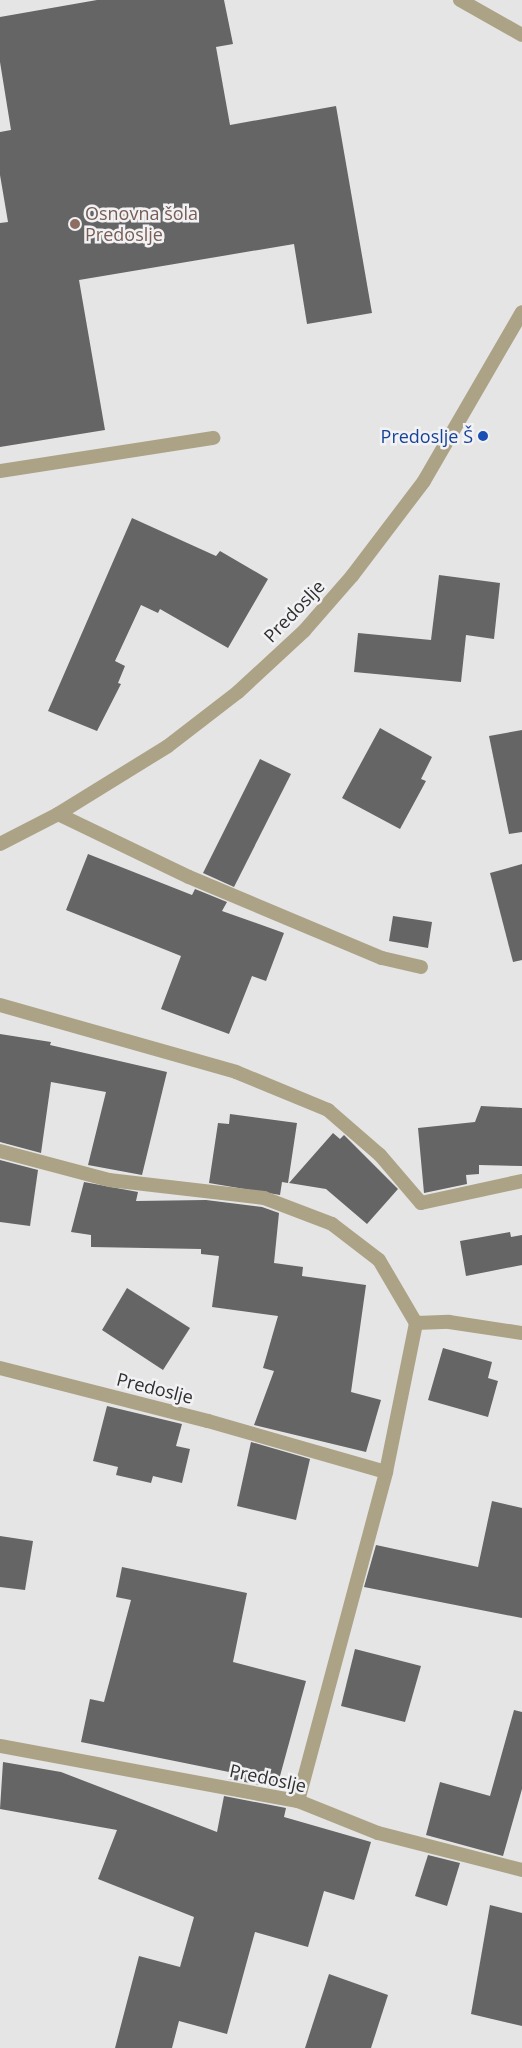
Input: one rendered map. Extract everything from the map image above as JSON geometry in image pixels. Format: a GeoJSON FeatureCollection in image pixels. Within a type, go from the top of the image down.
{"type":"FeatureCollection","features":[{"type":"Feature","properties":{"kind":"street"},"geometry":{"type":"LineString","coordinates":[[460,0],[522,35]]}},
{"type":"Feature","properties":{"kind":"street","name":"Predoslje"},"geometry":{"type":"LineString","coordinates":[[0,844],[58,814],[168,746],[238,692],[304,631],[352,576],[424,481],[522,312]]}},
{"type":"Feature","properties":{"kind":"street"},"geometry":{"type":"LineString","coordinates":[[0,471],[213,438]]}},
{"type":"Feature","properties":{"kind":"street"},"geometry":{"type":"LineString","coordinates":[[58,814],[189,877],[382,958],[421,967]]}},
{"type":"Feature","properties":{"kind":"street"},"geometry":{"type":"LineString","coordinates":[[0,1005],[236,1072],[328,1110],[380,1155],[421,1203],[522,1181]]}},
{"type":"Feature","properties":{"kind":"street"},"geometry":{"type":"LineString","coordinates":[[0,1151],[109,1180],[264,1198],[332,1224],[379,1260],[416,1322],[386,1472],[298,1801]]}},
{"type":"Feature","properties":{"kind":"street"},"geometry":{"type":"LineString","coordinates":[[416,1322],[449,1322],[522,1333]]}},
{"type":"Feature","properties":{"kind":"street","name":"Predoslje"},"geometry":{"type":"LineString","coordinates":[[0,1368],[208,1421],[386,1472]]}},
{"type":"Feature","properties":{"kind":"street","name":"Predoslje"},"geometry":{"type":"LineString","coordinates":[[0,1746],[298,1801],[378,1833],[522,1870]]}},
{"type":"Feature","properties":{"kind":"building","name":"Osnovna šola Predoslje"},"geometry":{"type":"Polygon","coordinates":[[[97,0],[224,0],[233,44],[216,47],[230,125],[336,106],[372,313],[307,324],[294,244],[79,280],[105,430],[0,447],[0,223],[8,222],[0,175],[0,132],[11,130],[0,62],[0,17],[97,0]]]}},
{"type":"Feature","properties":{"kind":"building"},"geometry":{"type":"Polygon","coordinates":[[[132,518],[216,556],[220,551],[268,579],[228,648],[160,609],[158,613],[141,605],[115,661],[125,666],[118,683],[121,684],[97,731],[48,711],[132,518]]]}},
{"type":"Feature","properties":{"kind":"building"},"geometry":{"type":"Polygon","coordinates":[[[439,575],[500,583],[494,639],[466,635],[461,682],[354,672],[358,633],[431,640],[439,575]]]}},
{"type":"Feature","properties":{"kind":"building"},"geometry":{"type":"Polygon","coordinates":[[[380,728],[432,757],[421,779],[426,781],[400,829],[342,798],[380,728]]]}},
{"type":"Feature","properties":{"kind":"building"},"geometry":{"type":"Polygon","coordinates":[[[522,730],[522,832],[509,834],[489,736],[522,730]]]}},
{"type":"Feature","properties":{"kind":"building"},"geometry":{"type":"Polygon","coordinates":[[[260,759],[291,774],[234,887],[203,873],[260,759]]]}},
{"type":"Feature","properties":{"kind":"building"},"geometry":{"type":"Polygon","coordinates":[[[88,854],[192,895],[195,889],[227,902],[222,911],[284,933],[266,981],[252,976],[229,1034],[161,1009],[181,956],[66,910],[88,854]]]}},
{"type":"Feature","properties":{"kind":"building"},"geometry":{"type":"Polygon","coordinates":[[[522,864],[522,960],[513,962],[490,873],[522,864]]]}},
{"type":"Feature","properties":{"kind":"building"},"geometry":{"type":"Polygon","coordinates":[[[393,916],[432,922],[428,948],[389,941],[393,916]]]}},
{"type":"Feature","properties":{"kind":"building"},"geometry":{"type":"Polygon","coordinates":[[[0,1034],[51,1042],[50,1045],[167,1072],[142,1175],[88,1165],[106,1092],[51,1082],[41,1153],[0,1142],[0,1034]]]}},
{"type":"Feature","properties":{"kind":"building"},"geometry":{"type":"Polygon","coordinates":[[[481,1106],[522,1108],[522,1166],[479,1165],[479,1174],[466,1175],[467,1184],[424,1193],[418,1128],[475,1122],[481,1106]]]}},
{"type":"Feature","properties":{"kind":"building"},"geometry":{"type":"Polygon","coordinates":[[[230,1114],[297,1123],[288,1183],[282,1182],[280,1195],[209,1183],[218,1123],[229,1124],[230,1114]]]}},
{"type":"Feature","properties":{"kind":"building"},"geometry":{"type":"Polygon","coordinates":[[[333,1133],[340,1139],[344,1135],[398,1189],[367,1224],[326,1189],[289,1183],[333,1133]]]}},
{"type":"Feature","properties":{"kind":"building"},"geometry":{"type":"Polygon","coordinates":[[[0,1160],[38,1170],[30,1226],[0,1222],[0,1160]]]}},
{"type":"Feature","properties":{"kind":"building"},"geometry":{"type":"Polygon","coordinates":[[[84,1182],[138,1192],[136,1201],[206,1200],[262,1207],[279,1213],[274,1263],[303,1267],[302,1276],[366,1285],[351,1392],[381,1400],[366,1452],[254,1425],[274,1371],[263,1368],[278,1316],[212,1307],[219,1256],[201,1254],[201,1249],[91,1247],[91,1235],[71,1232],[84,1182]]]}},
{"type":"Feature","properties":{"kind":"building"},"geometry":{"type":"Polygon","coordinates":[[[510,1232],[511,1237],[522,1235],[522,1265],[466,1276],[460,1241],[510,1232]]]}},
{"type":"Feature","properties":{"kind":"building"},"geometry":{"type":"Polygon","coordinates":[[[127,1288],[190,1328],[163,1370],[102,1330],[127,1288]]]}},
{"type":"Feature","properties":{"kind":"building"},"geometry":{"type":"Polygon","coordinates":[[[443,1348],[492,1362],[488,1378],[498,1381],[488,1417],[428,1400],[443,1348]]]}},
{"type":"Feature","properties":{"kind":"building"},"geometry":{"type":"Polygon","coordinates":[[[107,1406],[182,1424],[176,1446],[190,1449],[182,1483],[153,1476],[151,1483],[116,1475],[118,1467],[93,1461],[107,1406]]]}},
{"type":"Feature","properties":{"kind":"building"},"geometry":{"type":"Polygon","coordinates":[[[251,1442],[310,1459],[296,1520],[237,1506],[251,1442]]]}},
{"type":"Feature","properties":{"kind":"building"},"geometry":{"type":"Polygon","coordinates":[[[492,1501],[522,1508],[522,1618],[364,1587],[376,1545],[478,1567],[492,1501]]]}},
{"type":"Feature","properties":{"kind":"building"},"geometry":{"type":"Polygon","coordinates":[[[0,1536],[33,1541],[25,1590],[0,1587],[0,1536]]]}},
{"type":"Feature","properties":{"kind":"building"},"geometry":{"type":"Polygon","coordinates":[[[122,1567],[247,1593],[233,1662],[306,1681],[280,1776],[283,1789],[228,1779],[229,1772],[81,1742],[90,1699],[104,1702],[131,1600],[116,1597],[122,1567]]]}},
{"type":"Feature","properties":{"kind":"building"},"geometry":{"type":"Polygon","coordinates":[[[355,1649],[421,1666],[405,1722],[341,1706],[355,1649]]]}},
{"type":"Feature","properties":{"kind":"building"},"geometry":{"type":"Polygon","coordinates":[[[514,1710],[522,1712],[522,1789],[503,1856],[426,1835],[440,1782],[490,1796],[514,1710]]]}},
{"type":"Feature","properties":{"kind":"building"},"geometry":{"type":"Polygon","coordinates":[[[3,1762],[61,1772],[217,1832],[224,1796],[286,1808],[284,1817],[371,1842],[354,1900],[324,1891],[308,1947],[255,1932],[227,2034],[179,2021],[172,2048],[115,2048],[139,1956],[180,1967],[194,1917],[98,1879],[117,1830],[0,1809],[3,1762]]]}},
{"type":"Feature","properties":{"kind":"building"},"geometry":{"type":"Polygon","coordinates":[[[428,1855],[460,1863],[447,1906],[415,1896],[428,1855]]]}},
{"type":"Feature","properties":{"kind":"building"},"geometry":{"type":"Polygon","coordinates":[[[490,1905],[522,1913],[522,2026],[471,2014],[490,1905]]]}},
{"type":"Feature","properties":{"kind":"building"},"geometry":{"type":"Polygon","coordinates":[[[329,1974],[388,1995],[371,2048],[305,2048],[329,1974]]]}},
{"type":"Feature","properties":{"kind":"place","name":"Osnovna šola Predoslje"},"geometry":{"type":"Point","coordinates":[75,224]}},
{"type":"Feature","properties":{"kind":"place","name":"Predoslje Š"},"geometry":{"type":"Point","coordinates":[483,436]}}]}
